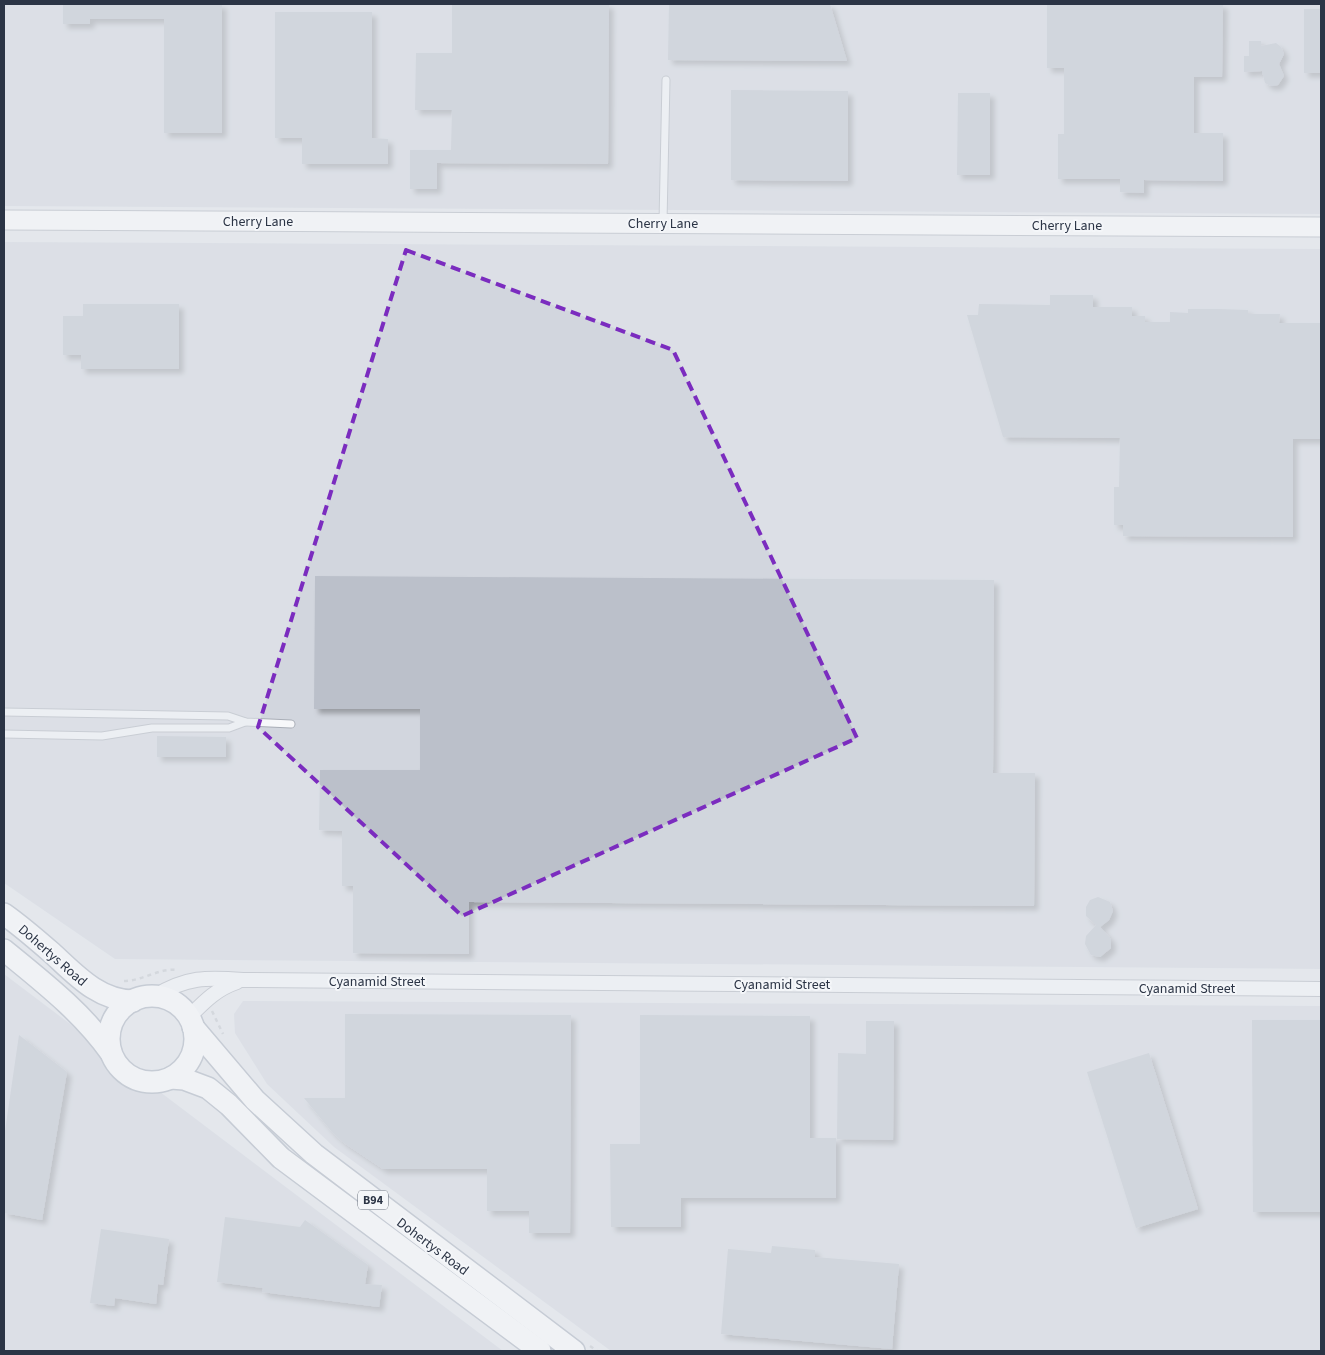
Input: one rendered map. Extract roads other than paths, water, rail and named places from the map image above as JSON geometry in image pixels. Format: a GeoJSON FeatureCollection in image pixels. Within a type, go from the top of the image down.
{"type":"FeatureCollection","features":[{"type":"Feature","properties":{"kind":"main road","name":"Dohertys Road"},"geometry":{"type":"LineString","coordinates":[[4,914],[93,989],[108,996],[133,1001]]}},
{"type":"Feature","properties":{"kind":"main road","name":"Dohertys Road"},"geometry":{"type":"LineString","coordinates":[[4,950],[94,1028],[112,1053]]}},
{"type":"Feature","properties":{"kind":"main road"},"geometry":{"type":"LineString","coordinates":[[112,1053],[109,1041],[115,1017],[133,1001],[155,996]]}},
{"type":"Feature","properties":{"kind":"main road","name":"B94"},"geometry":{"type":"LineString","coordinates":[[155,996],[168,1000],[180,1007],[191,1022]]}},
{"type":"Feature","properties":{"kind":"main road","name":"Dohertys Road"},"geometry":{"type":"LineString","coordinates":[[191,1022],[255,1100],[314,1154],[574,1351]]}},
{"type":"Feature","properties":{"kind":"main road"},"geometry":{"type":"LineString","coordinates":[[171,1078],[189,1062],[195,1039],[191,1022]]}},
{"type":"Feature","properties":{"kind":"main road","name":"B94"},"geometry":{"type":"LineString","coordinates":[[112,1053],[125,1073],[136,1079],[159,1082],[171,1078]]}},
{"type":"Feature","properties":{"kind":"main road","name":"Dohertys Road"},"geometry":{"type":"LineString","coordinates":[[171,1078],[184,1079],[208,1088],[230,1105],[281,1158],[540,1351]]}},
{"type":"Feature","properties":{"kind":"street","name":"Cherry Lane"},"geometry":{"type":"LineString","coordinates":[[4,220],[1321,227]]}},
{"type":"Feature","properties":{"kind":"street","name":"Cyanamid Street"},"geometry":{"type":"LineString","coordinates":[[155,996],[175,984],[210,977],[243,980],[1321,989]]}},
{"type":"Feature","properties":{"kind":"street","name":"Cyanamid Street"},"geometry":{"type":"LineString","coordinates":[[191,1022],[214,993],[224,986],[243,980]]}},
{"type":"Feature","properties":{"kind":"lane"},"geometry":{"type":"LineString","coordinates":[[663,223],[666,80]]}},
{"type":"Feature","properties":{"kind":"lane"},"geometry":{"type":"LineString","coordinates":[[4,712],[228,716],[246,722],[291,724]]}},
{"type":"Feature","properties":{"kind":"lane"},"geometry":{"type":"LineString","coordinates":[[4,734],[102,736],[152,728],[229,728],[246,722]]}}]}
